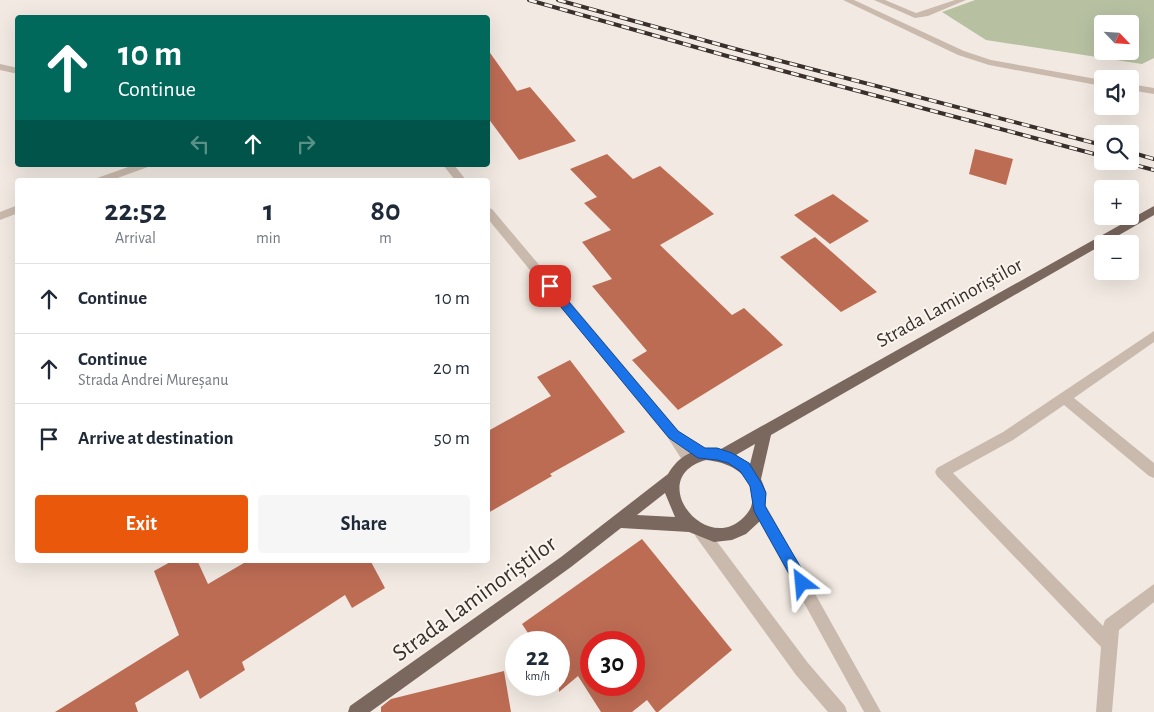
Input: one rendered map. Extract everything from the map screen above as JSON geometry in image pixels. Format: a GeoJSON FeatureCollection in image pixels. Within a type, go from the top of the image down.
{"type":"FeatureCollection","features":[{"type":"Feature","properties":{"kind":"main road","name":"Strada Laminoriștilor"},"geometry":{"type":"LineString","coordinates":[[722,456],[1154,210]]}},
{"type":"Feature","properties":{"kind":"main road"},"geometry":{"type":"LineString","coordinates":[[754,479],[765,430]]}},
{"type":"Feature","properties":{"kind":"main road"},"geometry":{"type":"LineString","coordinates":[[617,521],[696,528],[716,535],[730,534],[742,529],[753,520],[759,507],[759,493],[754,479],[745,467],[732,459],[722,456],[696,456],[678,468],[672,479],[670,491],[673,504],[680,516],[696,528]]}},
{"type":"Feature","properties":{"kind":"main road","name":"Strada Laminoriștilor"},"geometry":{"type":"LineString","coordinates":[[356,712],[566,562],[672,479]]}},
{"type":"Feature","properties":{"kind":"street"},"geometry":{"type":"LineString","coordinates":[[847,0],[961,53],[989,62],[1094,82]]}},
{"type":"Feature","properties":{"kind":"street"},"geometry":{"type":"LineString","coordinates":[[878,0],[915,16],[962,0]]}},
{"type":"Feature","properties":{"kind":"street"},"geometry":{"type":"LineString","coordinates":[[0,67],[15,70]]}},
{"type":"Feature","properties":{"kind":"street"},"geometry":{"type":"LineString","coordinates":[[1139,88],[1154,91]]}},
{"type":"Feature","properties":{"kind":"street"},"geometry":{"type":"LineString","coordinates":[[107,178],[138,167]]}},
{"type":"Feature","properties":{"kind":"street"},"geometry":{"type":"LineString","coordinates":[[450,167],[459,178]]}},
{"type":"Feature","properties":{"kind":"street"},"geometry":{"type":"LineString","coordinates":[[0,216],[15,210]]}},
{"type":"Feature","properties":{"kind":"street"},"geometry":{"type":"LineString","coordinates":[[490,214],[673,434],[696,456]]}},
{"type":"Feature","properties":{"kind":"street"},"geometry":{"type":"LineString","coordinates":[[1109,643],[942,472],[1008,436],[1154,336]]}},
{"type":"Feature","properties":{"kind":"street"},"geometry":{"type":"LineString","coordinates":[[1064,397],[1154,472]]}},
{"type":"Feature","properties":{"kind":"street"},"geometry":{"type":"LineString","coordinates":[[759,507],[874,712]]}},
{"type":"Feature","properties":{"kind":"street"},"geometry":{"type":"LineString","coordinates":[[696,528],[802,669],[839,712]]}},
{"type":"Feature","properties":{"kind":"street"},"geometry":{"type":"LineString","coordinates":[[1104,712],[1110,626],[1154,592]]}},
{"type":"Feature","properties":{"kind":"green space"},"geometry":{"type":"Polygon","coordinates":[[[975,0],[1154,0],[1154,58],[1142,64],[1116,60],[1139,60],[1139,15],[1094,15],[1094,57],[986,40],[942,12],[975,0]]]}},
{"type":"Feature","properties":{"kind":"building"},"geometry":{"type":"Polygon","coordinates":[[[490,53],[517,91],[530,87],[576,141],[519,160],[490,121],[490,53]]]}},
{"type":"Feature","properties":{"kind":"building"},"geometry":{"type":"Polygon","coordinates":[[[975,149],[1013,159],[1006,185],[969,174],[975,149]]]}},
{"type":"Feature","properties":{"kind":"building"},"geometry":{"type":"Polygon","coordinates":[[[607,154],[633,179],[660,166],[714,214],[660,245],[732,315],[744,308],[783,345],[678,410],[632,360],[647,351],[592,286],[612,279],[582,242],[611,230],[584,203],[597,197],[570,169],[607,154]]]}},
{"type":"Feature","properties":{"kind":"building"},"geometry":{"type":"Polygon","coordinates":[[[833,194],[869,221],[830,244],[794,215],[833,194]]]}},
{"type":"Feature","properties":{"kind":"building"},"geometry":{"type":"Polygon","coordinates":[[[815,237],[877,292],[841,312],[780,257],[815,237]]]}},
{"type":"Feature","properties":{"kind":"building"},"geometry":{"type":"Polygon","coordinates":[[[570,360],[625,432],[550,474],[552,476],[490,512],[490,430],[551,396],[537,377],[570,360]]]}},
{"type":"Feature","properties":{"kind":"building"},"geometry":{"type":"Polygon","coordinates":[[[642,539],[732,650],[658,712],[647,700],[632,712],[601,712],[591,696],[645,696],[645,631],[580,631],[580,679],[578,676],[570,683],[570,631],[527,631],[522,624],[642,539]]]}},
{"type":"Feature","properties":{"kind":"building"},"geometry":{"type":"Polygon","coordinates":[[[169,563],[198,563],[208,584],[244,563],[372,563],[385,588],[352,608],[345,595],[242,662],[245,670],[200,699],[188,670],[135,703],[138,712],[55,712],[179,635],[154,571],[169,563]]]}},
{"type":"Feature","properties":{"kind":"building"},"geometry":{"type":"Polygon","coordinates":[[[504,671],[505,696],[508,696],[511,712],[381,712],[381,707],[391,699],[504,671]]]}},
{"type":"Feature","properties":{"kind":"railway"},"geometry":{"type":"LineString","coordinates":[[529,0],[727,56],[1094,154]]}},
{"type":"Feature","properties":{"kind":"railway"},"geometry":{"type":"LineString","coordinates":[[558,0],[750,53],[1094,143]]}},
{"type":"Feature","properties":{"kind":"railway"},"geometry":{"type":"LineString","coordinates":[[1139,155],[1154,159]]}},
{"type":"Feature","properties":{"kind":"railway"},"geometry":{"type":"LineString","coordinates":[[1139,166],[1154,170]]}},
{"type":"Feature","properties":{"kind":"route"},"geometry":{"type":"LineString","coordinates":[[550,286],[673,434],[703,454],[717,454],[732,459],[745,467],[756,484],[759,493],[759,507],[802,583]]}}]}
